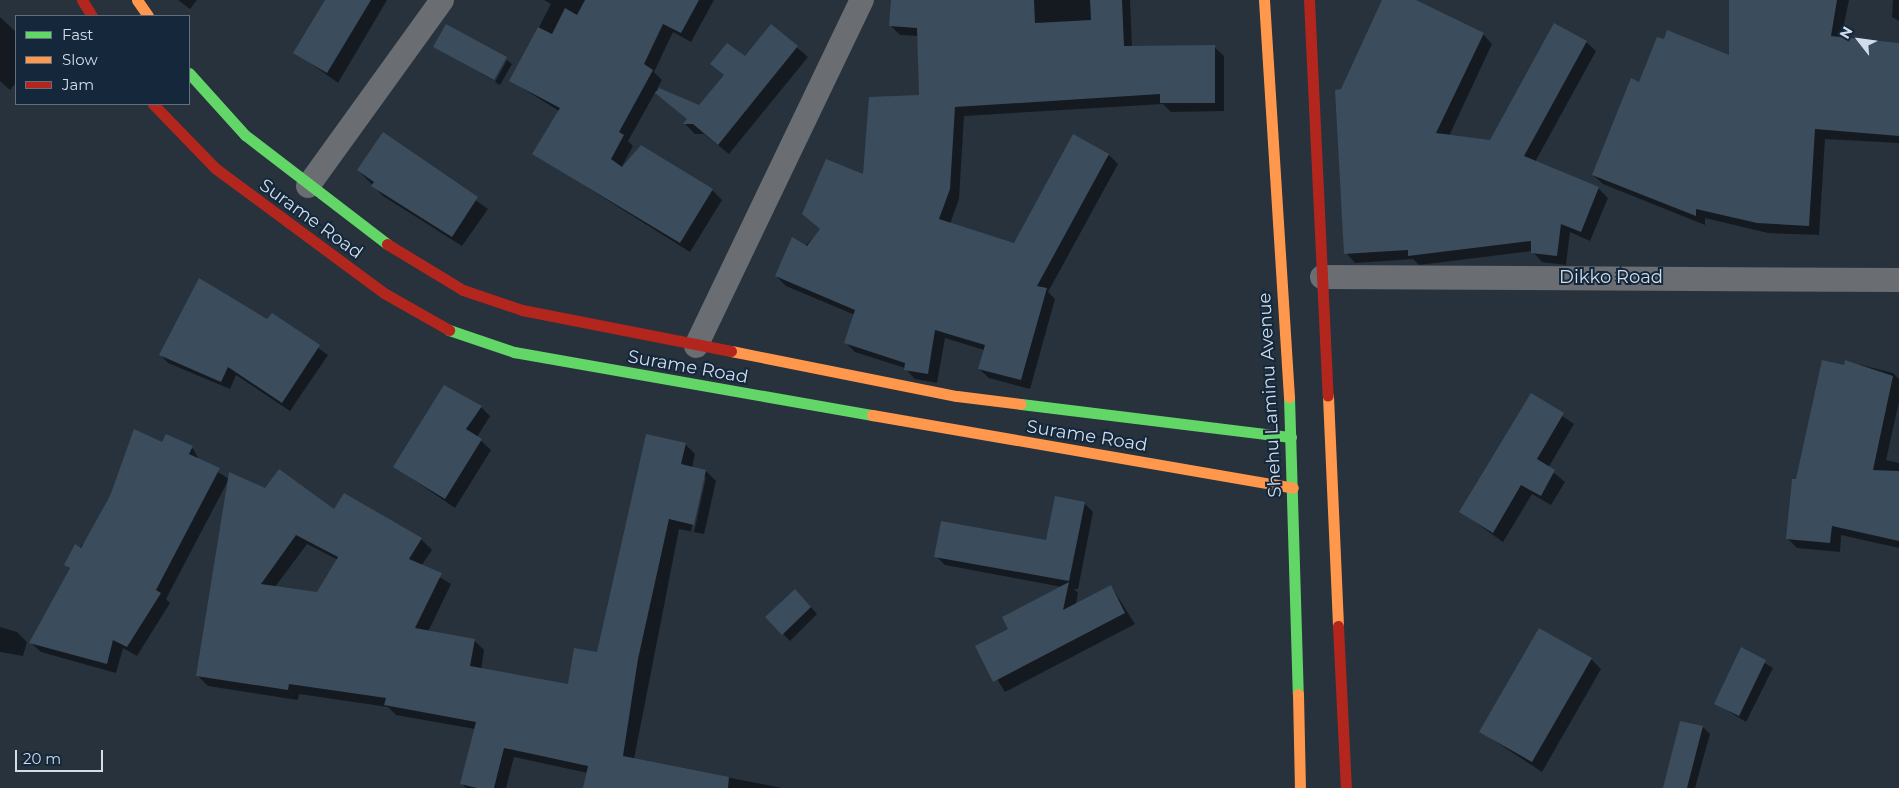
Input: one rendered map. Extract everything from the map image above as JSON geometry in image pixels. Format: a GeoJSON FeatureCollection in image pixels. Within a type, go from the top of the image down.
{"type":"FeatureCollection","features":[{"type":"Feature","properties":{"kind":"street"},"geometry":{"type":"LineString","coordinates":[[82,0],[91,15]]}},
{"type":"Feature","properties":{"kind":"street"},"geometry":{"type":"LineString","coordinates":[[137,0],[147,15]]}},
{"type":"Feature","properties":{"kind":"street"},"geometry":{"type":"LineString","coordinates":[[308,186],[442,0]]}},
{"type":"Feature","properties":{"kind":"street"},"geometry":{"type":"LineString","coordinates":[[696,346],[862,0]]}},
{"type":"Feature","properties":{"kind":"street","name":"Shehu Laminu Avenue"},"geometry":{"type":"LineString","coordinates":[[1264,0],[1291,437],[1300,788]]}},
{"type":"Feature","properties":{"kind":"street"},"geometry":{"type":"LineString","coordinates":[[1309,0],[1346,788]]}},
{"type":"Feature","properties":{"kind":"street","name":"Surame Road"},"geometry":{"type":"LineString","coordinates":[[190,74],[245,135],[308,186],[403,256],[463,290],[522,310],[696,346],[958,396],[1291,437]]}},
{"type":"Feature","properties":{"kind":"street","name":"Surame Road"},"geometry":{"type":"LineString","coordinates":[[154,105],[215,168],[384,293],[441,327],[514,352],[1293,488]]}},
{"type":"Feature","properties":{"kind":"street","name":"Dikko Road"},"geometry":{"type":"LineString","coordinates":[[1322,277],[1899,280]]}},
{"type":"Feature","properties":{"kind":"building"},"geometry":{"type":"Polygon","coordinates":[[[325,0],[371,0],[327,73],[293,53],[325,0]]]}},
{"type":"Feature","properties":{"kind":"building"},"geometry":{"type":"Polygon","coordinates":[[[585,0],[699,0],[681,33],[663,24],[644,64],[653,70],[619,132],[624,135],[611,159],[622,167],[641,145],[713,189],[680,243],[532,154],[560,108],[509,81],[538,27],[552,34],[565,8],[577,15],[585,0]]]}},
{"type":"Feature","properties":{"kind":"building"},"geometry":{"type":"Polygon","coordinates":[[[891,0],[1034,0],[1035,23],[1091,20],[1090,0],[1122,0],[1124,46],[1215,45],[1215,103],[1160,103],[1160,94],[955,107],[950,189],[939,219],[1014,243],[1073,134],[1109,154],[1037,286],[1047,288],[1021,380],[978,369],[985,345],[935,330],[928,374],[904,370],[905,363],[844,343],[855,310],[775,276],[792,237],[807,246],[820,229],[802,214],[826,159],[863,174],[869,97],[919,95],[917,28],[889,26],[891,0]]]}},
{"type":"Feature","properties":{"kind":"building"},"geometry":{"type":"Polygon","coordinates":[[[1382,0],[1416,0],[1484,33],[1436,133],[1490,140],[1554,23],[1587,41],[1524,156],[1599,187],[1581,232],[1561,224],[1557,256],[1531,253],[1531,241],[1408,256],[1408,250],[1344,254],[1335,90],[1341,89],[1382,0]]]}},
{"type":"Feature","properties":{"kind":"building"},"geometry":{"type":"Polygon","coordinates":[[[1729,0],[1837,0],[1831,36],[1899,43],[1899,136],[1815,129],[1809,226],[1757,223],[1696,209],[1696,216],[1592,175],[1631,78],[1639,82],[1657,37],[1664,39],[1667,30],[1729,55],[1729,0]]]}},
{"type":"Feature","properties":{"kind":"building"},"geometry":{"type":"Polygon","coordinates":[[[446,24],[507,57],[494,80],[433,47],[446,24]]]}},
{"type":"Feature","properties":{"kind":"building"},"geometry":{"type":"Polygon","coordinates":[[[771,24],[798,46],[718,145],[693,124],[683,124],[687,119],[655,93],[659,88],[699,105],[724,75],[710,64],[727,43],[745,56],[771,24]]]}},
{"type":"Feature","properties":{"kind":"building"},"geometry":{"type":"Polygon","coordinates":[[[383,132],[478,197],[452,237],[371,186],[374,182],[357,170],[383,132]]]}},
{"type":"Feature","properties":{"kind":"building"},"geometry":{"type":"Polygon","coordinates":[[[199,278],[267,319],[272,313],[320,345],[282,403],[228,367],[221,382],[159,355],[199,278]]]}},
{"type":"Feature","properties":{"kind":"building"},"geometry":{"type":"Polygon","coordinates":[[[1822,360],[1844,365],[1845,360],[1893,376],[1873,470],[1899,471],[1899,541],[1832,526],[1830,543],[1786,539],[1792,479],[1796,479],[1822,360]]]}},
{"type":"Feature","properties":{"kind":"building"},"geometry":{"type":"Polygon","coordinates":[[[444,385],[482,406],[466,429],[482,439],[445,499],[393,467],[444,385]]]}},
{"type":"Feature","properties":{"kind":"building"},"geometry":{"type":"Polygon","coordinates":[[[1531,393],[1564,413],[1537,459],[1555,470],[1541,496],[1521,485],[1493,533],[1459,512],[1531,393]]]}},
{"type":"Feature","properties":{"kind":"building"},"geometry":{"type":"Polygon","coordinates":[[[134,429],[162,442],[166,434],[193,446],[189,454],[220,468],[156,590],[161,593],[127,647],[113,640],[107,664],[29,643],[70,568],[64,565],[75,544],[81,548],[110,496],[134,429]]]}},
{"type":"Feature","properties":{"kind":"building"},"geometry":{"type":"Polygon","coordinates":[[[646,434],[686,443],[681,464],[706,470],[694,525],[669,519],[638,659],[623,756],[729,777],[728,788],[583,788],[588,766],[504,748],[494,788],[477,788],[460,784],[476,722],[384,705],[386,698],[289,684],[288,690],[196,676],[229,472],[265,488],[279,469],[334,509],[344,493],[422,538],[409,559],[442,573],[415,628],[475,639],[470,666],[568,684],[574,648],[597,652],[646,434]],[[296,535],[261,584],[317,592],[338,557],[296,535]]]}},
{"type":"Feature","properties":{"kind":"building"},"geometry":{"type":"Polygon","coordinates":[[[1055,496],[1085,502],[1069,581],[934,557],[941,521],[1046,540],[1055,496]]]}},
{"type":"Feature","properties":{"kind":"building"},"geometry":{"type":"Polygon","coordinates":[[[1069,582],[1063,610],[1111,585],[1125,613],[993,682],[975,646],[1008,629],[1002,617],[1069,582]]]}},
{"type":"Feature","properties":{"kind":"building"},"geometry":{"type":"Polygon","coordinates":[[[795,589],[811,607],[782,635],[765,617],[795,589]]]}},
{"type":"Feature","properties":{"kind":"building"},"geometry":{"type":"Polygon","coordinates":[[[1539,628],[1592,658],[1532,762],[1479,732],[1539,628]]]}},
{"type":"Feature","properties":{"kind":"building"},"geometry":{"type":"Polygon","coordinates":[[[1741,647],[1766,660],[1739,716],[1714,704],[1741,647]]]}},
{"type":"Feature","properties":{"kind":"building"},"geometry":{"type":"Polygon","coordinates":[[[1680,721],[1703,726],[1687,788],[1663,788],[1680,721]]]}},
{"type":"Feature","properties":{"kind":"traffic: fast"},"geometry":{"type":"LineString","coordinates":[[190,74],[245,135],[387,244]]}},
{"type":"Feature","properties":{"kind":"traffic: fast"},"geometry":{"type":"LineString","coordinates":[[449,330],[514,352],[872,415]]}},
{"type":"Feature","properties":{"kind":"traffic: fast"},"geometry":{"type":"LineString","coordinates":[[1289,397],[1298,694]]}},
{"type":"Feature","properties":{"kind":"traffic: fast"},"geometry":{"type":"LineString","coordinates":[[1021,404],[1291,437]]}},
{"type":"Feature","properties":{"kind":"traffic: slow"},"geometry":{"type":"LineString","coordinates":[[137,0],[147,15]]}},
{"type":"Feature","properties":{"kind":"traffic: slow"},"geometry":{"type":"LineString","coordinates":[[1264,0],[1289,397]]}},
{"type":"Feature","properties":{"kind":"traffic: slow"},"geometry":{"type":"LineString","coordinates":[[731,351],[957,396],[1021,404]]}},
{"type":"Feature","properties":{"kind":"traffic: slow"},"geometry":{"type":"LineString","coordinates":[[1328,396],[1338,626]]}},
{"type":"Feature","properties":{"kind":"traffic: slow"},"geometry":{"type":"LineString","coordinates":[[872,415],[1293,488]]}},
{"type":"Feature","properties":{"kind":"traffic: slow"},"geometry":{"type":"LineString","coordinates":[[1298,694],[1300,788]]}},
{"type":"Feature","properties":{"kind":"traffic: jam"},"geometry":{"type":"LineString","coordinates":[[82,0],[91,15]]}},
{"type":"Feature","properties":{"kind":"traffic: jam"},"geometry":{"type":"LineString","coordinates":[[1309,0],[1328,396]]}},
{"type":"Feature","properties":{"kind":"traffic: jam"},"geometry":{"type":"LineString","coordinates":[[154,105],[215,168],[384,293],[449,330]]}},
{"type":"Feature","properties":{"kind":"traffic: jam"},"geometry":{"type":"LineString","coordinates":[[387,244],[463,290],[522,310],[731,351]]}},
{"type":"Feature","properties":{"kind":"traffic: jam"},"geometry":{"type":"LineString","coordinates":[[1338,626],[1346,788]]}}]}
